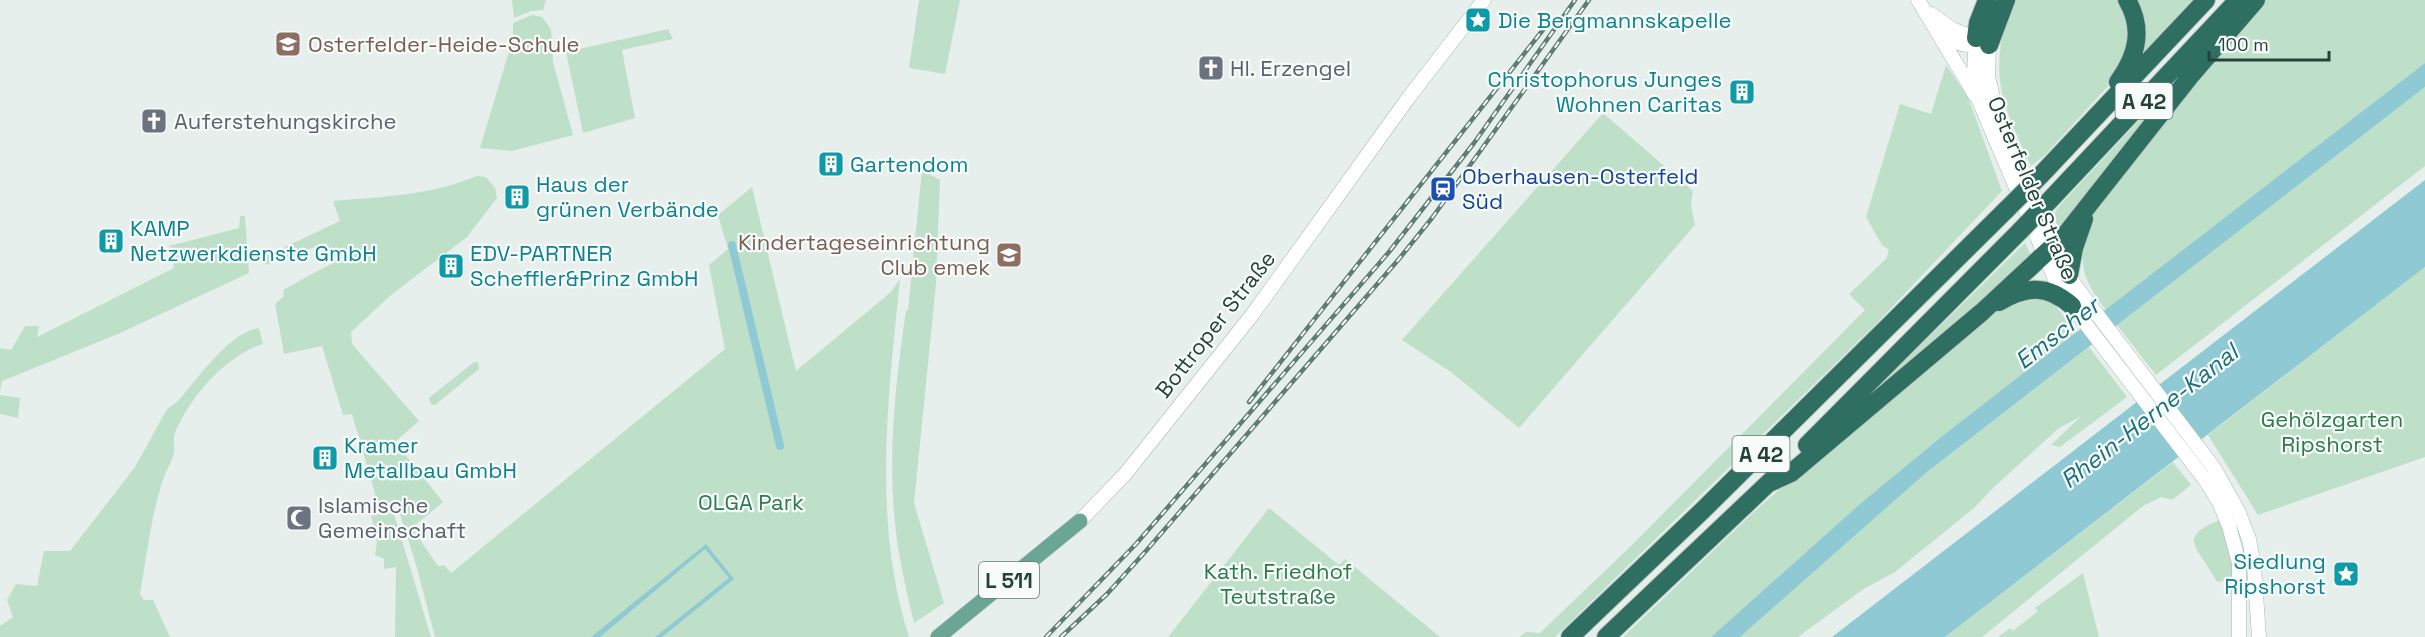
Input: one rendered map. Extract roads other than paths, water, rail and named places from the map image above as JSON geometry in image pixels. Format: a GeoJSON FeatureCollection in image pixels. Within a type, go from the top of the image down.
{"type":"FeatureCollection","features":[{"type":"Feature","properties":{"kind":"highway"},"geometry":{"type":"LineString","coordinates":[[1980,43],[1978,23],[1987,0]]}},
{"type":"Feature","properties":{"kind":"highway"},"geometry":{"type":"LineString","coordinates":[[1980,43],[2006,0]]}},
{"type":"Feature","properties":{"kind":"highway"},"geometry":{"type":"LineString","coordinates":[[2091,123],[2096,107],[2125,73],[2134,54],[2136,21],[2127,0]]}},
{"type":"Feature","properties":{"kind":"highway","name":"A 42"},"geometry":{"type":"LineString","coordinates":[[1570,637],[1704,510],[2039,177],[2206,0]]}},
{"type":"Feature","properties":{"kind":"highway","name":"A 42"},"geometry":{"type":"LineString","coordinates":[[1606,637],[1769,483],[2020,231],[2238,0]]}},
{"type":"Feature","properties":{"kind":"highway"},"geometry":{"type":"LineString","coordinates":[[1769,483],[1791,473],[1982,312],[2050,249],[2256,0]]}},
{"type":"Feature","properties":{"kind":"highway"},"geometry":{"type":"LineString","coordinates":[[2069,275],[2076,239],[2092,201]]}},
{"type":"Feature","properties":{"kind":"highway"},"geometry":{"type":"LineString","coordinates":[[1982,312],[2010,295],[2031,290],[2055,292],[2078,306]]}},
{"type":"Feature","properties":{"kind":"main road","name":"Bottroper Straße"},"geometry":{"type":"LineString","coordinates":[[938,637],[1080,521],[1126,473],[1252,315],[1412,94],[1484,0]]}},
{"type":"Feature","properties":{"kind":"main road","name":"Osterfelder Straße"},"geometry":{"type":"LineString","coordinates":[[1920,3],[1942,24],[1980,43]]}},
{"type":"Feature","properties":{"kind":"main road","name":"Osterfelder Straße"},"geometry":{"type":"LineString","coordinates":[[1920,3],[1979,101],[2078,306],[2198,459],[2227,490],[2247,532],[2256,576],[2259,637]]}},
{"type":"Feature","properties":{"kind":"main road"},"geometry":{"type":"LineString","coordinates":[[1936,31],[1956,42],[1980,43]]}},
{"type":"Feature","properties":{"kind":"main road","name":"Osterfelder Straße"},"geometry":{"type":"LineString","coordinates":[[1979,101],[1974,73],[1980,43]]}},
{"type":"Feature","properties":{"kind":"main road","name":"Osterfelder Straße"},"geometry":{"type":"LineString","coordinates":[[1980,43],[1995,109],[2050,249],[2069,275],[2078,306]]}},
{"type":"Feature","properties":{"kind":"main road","name":"Osterfelder Straße"},"geometry":{"type":"LineString","coordinates":[[2198,459],[2217,498],[2236,549],[2240,578],[2239,637]]}},
{"type":"Feature","properties":{"kind":"water"},"geometry":{"type":"Polygon","coordinates":[[[2425,63],[2425,87],[1927,472],[1740,637],[1711,637],[1861,503],[1946,433],[2425,63]]]}},
{"type":"Feature","properties":{"kind":"water","name":"Rhein-Herne-Kanal"},"geometry":{"type":"Polygon","coordinates":[[[2425,180],[2425,267],[1945,637],[1832,637],[2425,180]]]}},
{"type":"Feature","properties":{"kind":"water"},"geometry":{"type":"Polygon","coordinates":[[[706,544],[734,579],[662,637],[655,637],[729,578],[705,549],[600,637],[591,637],[706,544]]]}},
{"type":"Feature","properties":{"kind":"waterway"},"geometry":{"type":"LineString","coordinates":[[732,245],[780,446]]}},
{"type":"Feature","properties":{"kind":"railway"},"geometry":{"type":"LineString","coordinates":[[1046,637],[1136,544],[1389,252],[1474,143],[1575,0]]}},
{"type":"Feature","properties":{"kind":"railway"},"geometry":{"type":"LineString","coordinates":[[1061,637],[1107,594],[1145,552],[1399,259],[1432,218],[1589,0]]}},
{"type":"Feature","properties":{"kind":"railway"},"geometry":{"type":"LineString","coordinates":[[1249,402],[1546,26]]}},
{"type":"Feature","properties":{"kind":"place","name":"Die Bergmannskapelle"},"geometry":{"type":"Point","coordinates":[1478,20]}},
{"type":"Feature","properties":{"kind":"place","name":"Osterfelder-Heide-Schule"},"geometry":{"type":"Point","coordinates":[288,44]}},
{"type":"Feature","properties":{"kind":"place","name":"Hl. Erzengel"},"geometry":{"type":"Point","coordinates":[1211,68]}},
{"type":"Feature","properties":{"kind":"place","name":"Christophorus Junges Wohnen Caritas"},"geometry":{"type":"Point","coordinates":[1742,92]}},
{"type":"Feature","properties":{"kind":"place","name":"Auferstehungskirche"},"geometry":{"type":"Point","coordinates":[154,121]}},
{"type":"Feature","properties":{"kind":"place","name":"Gartendom"},"geometry":{"type":"Point","coordinates":[831,164]}},
{"type":"Feature","properties":{"kind":"place","name":"Oberhausen-Osterfeld Süd"},"geometry":{"type":"Point","coordinates":[1443,189]}},
{"type":"Feature","properties":{"kind":"place","name":"Haus der grünen Verbände"},"geometry":{"type":"Point","coordinates":[517,197]}},
{"type":"Feature","properties":{"kind":"place","name":"KAMP Netzwerkdienste GmbH"},"geometry":{"type":"Point","coordinates":[111,241]}},
{"type":"Feature","properties":{"kind":"place","name":"Kindertageseinrichtung Club emek"},"geometry":{"type":"Point","coordinates":[1009,255]}},
{"type":"Feature","properties":{"kind":"place","name":"EDV-PARTNER Scheffler&Prinz GmbH"},"geometry":{"type":"Point","coordinates":[451,266]}},
{"type":"Feature","properties":{"kind":"place","name":"Kramer Metallbau GmbH"},"geometry":{"type":"Point","coordinates":[325,458]}},
{"type":"Feature","properties":{"kind":"place","name":"Islamische Gemeinschaft"},"geometry":{"type":"Point","coordinates":[299,518]}},
{"type":"Feature","properties":{"kind":"place","name":"Siedlung Ripshorst"},"geometry":{"type":"Point","coordinates":[2346,574]}},
{"type":"Feature","properties":{"kind":"water label","name":"Emscher"},"geometry":{"type":"Point","coordinates":[2057,333]}},
{"type":"Feature","properties":{"kind":"park label","name":"Gehölzgarten Ripshorst"},"geometry":{"type":"Point","coordinates":[2332,432]}},
{"type":"Feature","properties":{"kind":"park label","name":"OLGA Park"},"geometry":{"type":"Point","coordinates":[751,502]}},
{"type":"Feature","properties":{"kind":"park label","name":"Kath. Friedhof Teutstraße"},"geometry":{"type":"Point","coordinates":[1278,584]}}]}
